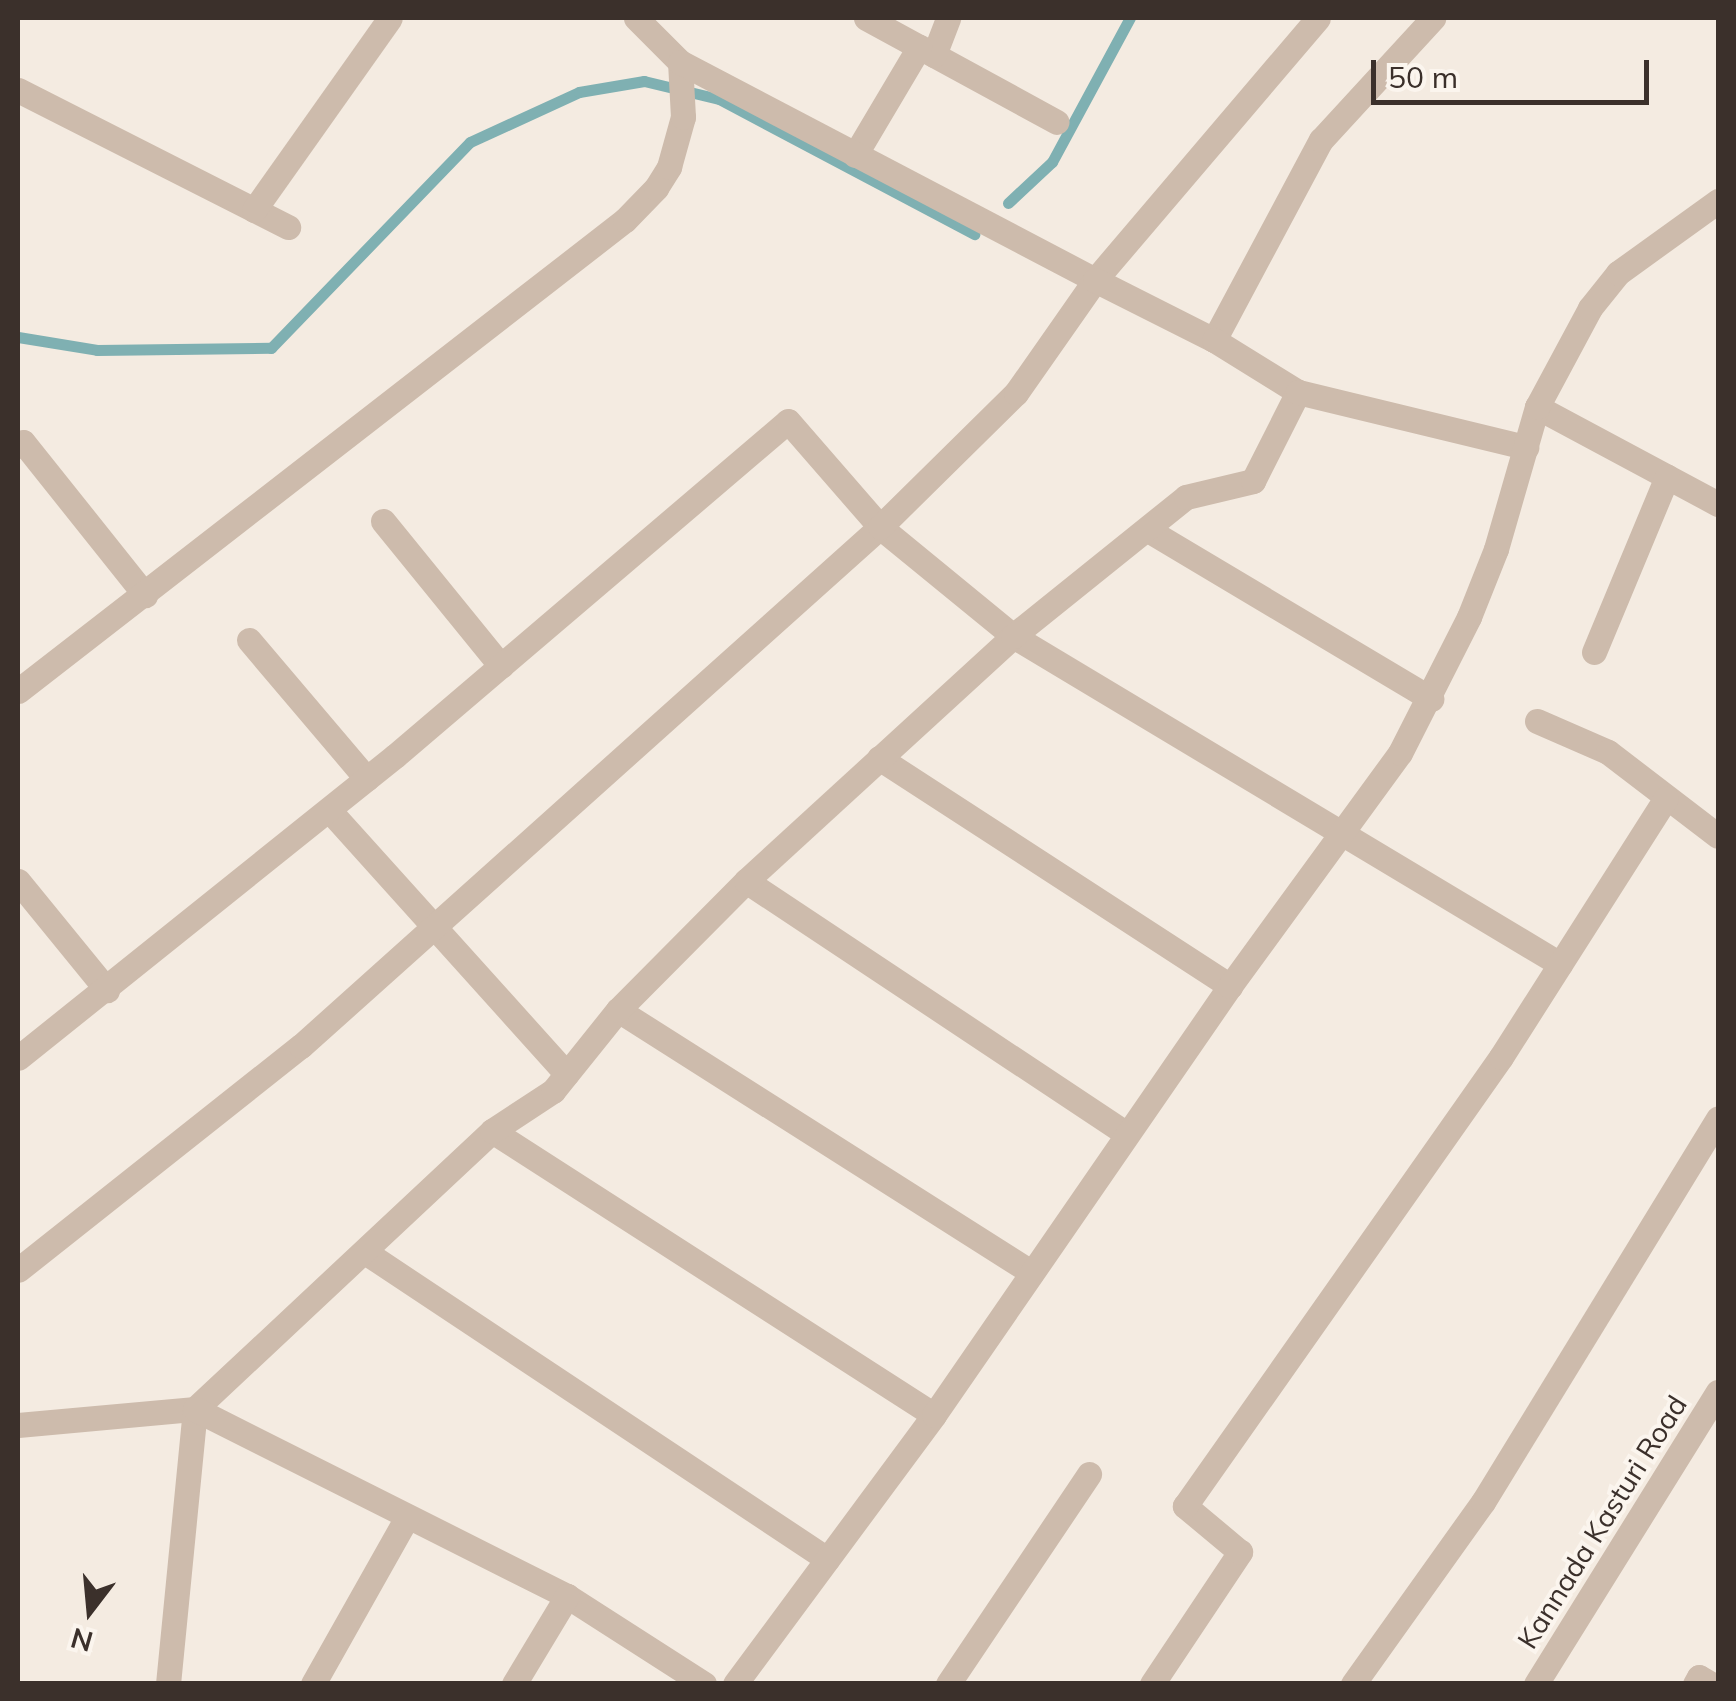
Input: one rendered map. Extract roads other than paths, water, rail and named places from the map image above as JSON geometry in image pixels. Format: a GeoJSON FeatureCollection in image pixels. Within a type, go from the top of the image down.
{"type":"FeatureCollection","features":[{"type":"Feature","properties":{"kind":"street"},"geometry":{"type":"LineString","coordinates":[[254,210],[390,18]]}},
{"type":"Feature","properties":{"kind":"street"},"geometry":{"type":"LineString","coordinates":[[636,18],[680,76],[855,155],[1214,340],[1298,392],[1526,446]]}},
{"type":"Feature","properties":{"kind":"street"},"geometry":{"type":"LineString","coordinates":[[866,18],[1057,122]]}},
{"type":"Feature","properties":{"kind":"street"},"geometry":{"type":"LineString","coordinates":[[855,155],[948,18]]}},
{"type":"Feature","properties":{"kind":"street"},"geometry":{"type":"LineString","coordinates":[[18,1270],[301,1046],[880,526],[1016,393],[1095,280],[1318,18]]}},
{"type":"Feature","properties":{"kind":"street"},"geometry":{"type":"LineString","coordinates":[[1214,340],[1322,140],[1433,18]]}},
{"type":"Feature","properties":{"kind":"street"},"geometry":{"type":"LineString","coordinates":[[18,691],[625,220],[656,188],[669,167],[684,117],[680,76]]}},
{"type":"Feature","properties":{"kind":"street"},"geometry":{"type":"LineString","coordinates":[[18,90],[288,227]]}},
{"type":"Feature","properties":{"kind":"street"},"geometry":{"type":"LineString","coordinates":[[734,1684],[934,1415],[1230,986],[1344,834],[1431,699],[1496,549],[1536,407],[1563,351],[1618,273],[1718,201]]}},
{"type":"Feature","properties":{"kind":"street"},"geometry":{"type":"LineString","coordinates":[[168,1684],[196,1408],[492,1131],[553,1091],[618,1010],[746,882],[1012,636],[1186,497],[1253,481],[1298,392]]}},
{"type":"Feature","properties":{"kind":"street"},"geometry":{"type":"LineString","coordinates":[[1536,407],[1717,500]]}},
{"type":"Feature","properties":{"kind":"street"},"geometry":{"type":"LineString","coordinates":[[18,1058],[329,810],[788,421],[880,526],[1012,636],[1560,964]]}},
{"type":"Feature","properties":{"kind":"street"},"geometry":{"type":"LineString","coordinates":[[18,446],[23,442],[144,595]]}},
{"type":"Feature","properties":{"kind":"street"},"geometry":{"type":"LineString","coordinates":[[1594,652],[1667,477]]}},
{"type":"Feature","properties":{"kind":"street"},"geometry":{"type":"LineString","coordinates":[[383,521],[501,666]]}},
{"type":"Feature","properties":{"kind":"street"},"geometry":{"type":"LineString","coordinates":[[1148,530],[1431,699]]}},
{"type":"Feature","properties":{"kind":"street"},"geometry":{"type":"LineString","coordinates":[[249,640],[366,779]]}},
{"type":"Feature","properties":{"kind":"street"},"geometry":{"type":"LineString","coordinates":[[1536,721],[1608,752],[1718,836]]}},
{"type":"Feature","properties":{"kind":"street"},"geometry":{"type":"LineString","coordinates":[[879,758],[1230,986]]}},
{"type":"Feature","properties":{"kind":"street"},"geometry":{"type":"LineString","coordinates":[[1152,1684],[1240,1552],[1185,1506],[1560,964],[1666,798]]}},
{"type":"Feature","properties":{"kind":"street"},"geometry":{"type":"LineString","coordinates":[[329,810],[432,929],[567,1074]]}},
{"type":"Feature","properties":{"kind":"street"},"geometry":{"type":"LineString","coordinates":[[18,881],[107,990]]}},
{"type":"Feature","properties":{"kind":"street"},"geometry":{"type":"LineString","coordinates":[[746,882],[1127,1134]]}},
{"type":"Feature","properties":{"kind":"street"},"geometry":{"type":"LineString","coordinates":[[618,1010],[1032,1273]]}},
{"type":"Feature","properties":{"kind":"street"},"geometry":{"type":"LineString","coordinates":[[1353,1684],[1484,1502],[1718,1118]]}},
{"type":"Feature","properties":{"kind":"street"},"geometry":{"type":"LineString","coordinates":[[492,1131],[934,1415]]}},
{"type":"Feature","properties":{"kind":"street"},"geometry":{"type":"LineString","coordinates":[[1696,1156],[1718,1170]]}},
{"type":"Feature","properties":{"kind":"street"},"geometry":{"type":"LineString","coordinates":[[365,1252],[827,1559]]}},
{"type":"Feature","properties":{"kind":"street","name":"Kannada Kasturi Road"},"geometry":{"type":"LineString","coordinates":[[1536,1684],[1718,1392]]}},
{"type":"Feature","properties":{"kind":"street"},"geometry":{"type":"LineString","coordinates":[[18,1425],[196,1408],[568,1596],[704,1684]]}},
{"type":"Feature","properties":{"kind":"street"},"geometry":{"type":"LineString","coordinates":[[948,1684],[1089,1474]]}},
{"type":"Feature","properties":{"kind":"street"},"geometry":{"type":"LineString","coordinates":[[313,1684],[407,1517]]}},
{"type":"Feature","properties":{"kind":"street"},"geometry":{"type":"LineString","coordinates":[[514,1684],[568,1596]]}},
{"type":"Feature","properties":{"kind":"street"},"geometry":{"type":"LineString","coordinates":[[1695,1684],[1699,1677],[1710,1684]]}},
{"type":"Feature","properties":{"kind":"waterway"},"geometry":{"type":"LineString","coordinates":[[1008,203],[1052,162],[1130,18]]}},
{"type":"Feature","properties":{"kind":"waterway"},"geometry":{"type":"LineString","coordinates":[[18,337],[97,350],[271,348],[470,142],[579,92],[644,81],[719,99],[974,234]]}}]}
